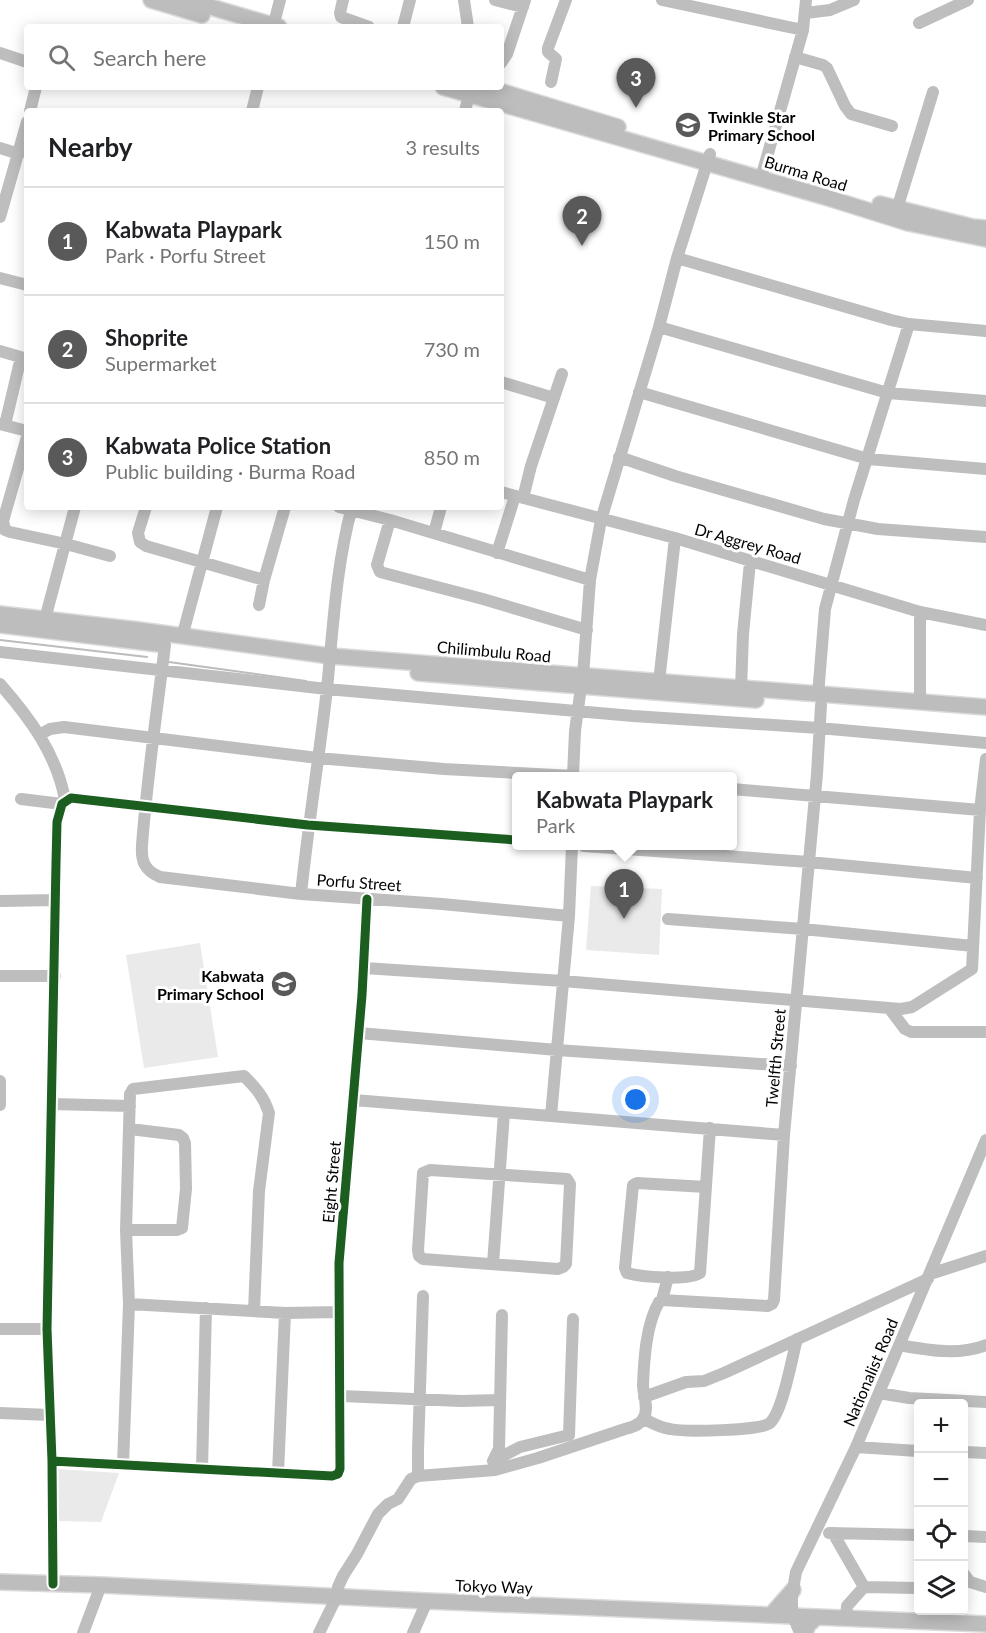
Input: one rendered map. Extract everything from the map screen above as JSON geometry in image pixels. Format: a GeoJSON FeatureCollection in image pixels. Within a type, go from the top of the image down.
{"type":"FeatureCollection","features":[{"type":"Feature","properties":{"kind":"main road"},"geometry":{"type":"LineString","coordinates":[[151,0],[232,24]]}},
{"type":"Feature","properties":{"kind":"main road"},"geometry":{"type":"LineString","coordinates":[[187,0],[268,24]]}},
{"type":"Feature","properties":{"kind":"main road","name":"Burma Road"},"geometry":{"type":"LineString","coordinates":[[495,90],[762,174],[908,223],[986,239]]}},
{"type":"Feature","properties":{"kind":"main road","name":"Burma Road"},"geometry":{"type":"LineString","coordinates":[[470,91],[709,158]]}},
{"type":"Feature","properties":{"kind":"main road","name":"Burma Road"},"geometry":{"type":"LineString","coordinates":[[762,174],[897,209],[972,227],[986,228]]}},
{"type":"Feature","properties":{"kind":"main road","name":"Chilimbulu Road"},"geometry":{"type":"LineString","coordinates":[[0,614],[182,637],[329,661]]}},
{"type":"Feature","properties":{"kind":"main road","name":"Chilimbulu Road"},"geometry":{"type":"LineString","coordinates":[[0,625],[165,645],[329,661],[820,700],[986,717]]}},
{"type":"Feature","properties":{"kind":"main road","name":"Chilimbulu Road"},"geometry":{"type":"LineString","coordinates":[[582,681],[659,682],[741,689],[820,700],[920,702],[986,707]]}},
{"type":"Feature","properties":{"kind":"main road","name":"Tokyo Way"},"geometry":{"type":"LineString","coordinates":[[0,1582],[986,1624]]}},
{"type":"Feature","properties":{"kind":"main road"},"geometry":{"type":"LineString","coordinates":[[771,1616],[793,1590]]}},
{"type":"Feature","properties":{"kind":"main road"},"geometry":{"type":"LineString","coordinates":[[793,1590],[808,1625],[805,1633]]}},
{"type":"Feature","properties":{"kind":"street"},"geometry":{"type":"LineString","coordinates":[[275,24],[280,0]]}},
{"type":"Feature","properties":{"kind":"street"},"geometry":{"type":"LineString","coordinates":[[343,0],[341,18],[360,24]]}},
{"type":"Feature","properties":{"kind":"street"},"geometry":{"type":"LineString","coordinates":[[404,24],[410,0]]}},
{"type":"Feature","properties":{"kind":"street"},"geometry":{"type":"LineString","coordinates":[[464,0],[468,24]]}},
{"type":"Feature","properties":{"kind":"street"},"geometry":{"type":"LineString","coordinates":[[495,0],[524,4],[504,58]]}},
{"type":"Feature","properties":{"kind":"street"},"geometry":{"type":"LineString","coordinates":[[551,81],[556,59],[548,52],[548,48],[567,0]]}},
{"type":"Feature","properties":{"kind":"street"},"geometry":{"type":"LineString","coordinates":[[662,0],[802,30]]}},
{"type":"Feature","properties":{"kind":"street"},"geometry":{"type":"LineString","coordinates":[[762,174],[802,30],[806,0]]}},
{"type":"Feature","properties":{"kind":"street"},"geometry":{"type":"LineString","coordinates":[[806,13],[831,9],[854,0]]}},
{"type":"Feature","properties":{"kind":"street"},"geometry":{"type":"LineString","coordinates":[[919,22],[968,0]]}},
{"type":"Feature","properties":{"kind":"street"},"geometry":{"type":"LineString","coordinates":[[0,53],[24,61]]}},
{"type":"Feature","properties":{"kind":"street"},"geometry":{"type":"LineString","coordinates":[[795,57],[823,64],[827,68],[851,114],[892,126]]}},
{"type":"Feature","properties":{"kind":"street"},"geometry":{"type":"LineString","coordinates":[[31,108],[35,90]]}},
{"type":"Feature","properties":{"kind":"street"},"geometry":{"type":"LineString","coordinates":[[253,108],[257,90]]}},
{"type":"Feature","properties":{"kind":"street"},"geometry":{"type":"LineString","coordinates":[[466,108],[470,91]]}},
{"type":"Feature","properties":{"kind":"street"},"geometry":{"type":"LineString","coordinates":[[897,209],[933,92]]}},
{"type":"Feature","properties":{"kind":"street"},"geometry":{"type":"LineString","coordinates":[[0,217],[21,162],[24,142]]}},
{"type":"Feature","properties":{"kind":"street"},"geometry":{"type":"LineString","coordinates":[[0,148],[21,162]]}},
{"type":"Feature","properties":{"kind":"street"},"geometry":{"type":"LineString","coordinates":[[573,772],[577,711],[591,580],[601,520],[659,327],[677,258],[709,158]]}},
{"type":"Feature","properties":{"kind":"street"},"geometry":{"type":"LineString","coordinates":[[677,258],[909,324],[986,331]]}},
{"type":"Feature","properties":{"kind":"street"},"geometry":{"type":"LineString","coordinates":[[0,278],[24,284]]}},
{"type":"Feature","properties":{"kind":"street","name":"Twelfth Street"},"geometry":{"type":"LineString","coordinates":[[662,1300],[768,1306],[772,1304],[784,1135],[815,796],[825,609],[909,324]]}},
{"type":"Feature","properties":{"kind":"street"},"geometry":{"type":"LineString","coordinates":[[659,327],[888,393],[986,401]]}},
{"type":"Feature","properties":{"kind":"street"},"geometry":{"type":"LineString","coordinates":[[0,351],[24,358],[2,424],[24,430]]}},
{"type":"Feature","properties":{"kind":"street"},"geometry":{"type":"LineString","coordinates":[[496,553],[531,466],[562,374]]}},
{"type":"Feature","properties":{"kind":"street"},"geometry":{"type":"LineString","coordinates":[[504,383],[554,398]]}},
{"type":"Feature","properties":{"kind":"street"},"geometry":{"type":"LineString","coordinates":[[639,392],[868,459],[986,469]]}},
{"type":"Feature","properties":{"kind":"street"},"geometry":{"type":"LineString","coordinates":[[24,448],[3,526],[10,532],[110,556]]}},
{"type":"Feature","properties":{"kind":"street"},"geometry":{"type":"LineString","coordinates":[[619,457],[802,514],[848,525],[986,537]]}},
{"type":"Feature","properties":{"kind":"street","name":"Dr Aggrey Road"},"geometry":{"type":"LineString","coordinates":[[504,493],[675,538],[920,612],[986,625]]}},
{"type":"Feature","properties":{"kind":"street"},"geometry":{"type":"LineString","coordinates":[[45,619],[74,510]]}},
{"type":"Feature","properties":{"kind":"street"},"geometry":{"type":"LineString","coordinates":[[145,510],[138,533],[140,542],[146,546],[264,580]]}},
{"type":"Feature","properties":{"kind":"street"},"geometry":{"type":"LineString","coordinates":[[182,637],[216,510]]}},
{"type":"Feature","properties":{"kind":"street"},"geometry":{"type":"LineString","coordinates":[[260,605],[264,580],[284,510]]}},
{"type":"Feature","properties":{"kind":"street"},"geometry":{"type":"LineString","coordinates":[[301,894],[347,510]]}},
{"type":"Feature","properties":{"kind":"street"},"geometry":{"type":"LineString","coordinates":[[354,510],[591,580]]}},
{"type":"Feature","properties":{"kind":"street"},"geometry":{"type":"LineString","coordinates":[[434,533],[440,510]]}},
{"type":"Feature","properties":{"kind":"street"},"geometry":{"type":"LineString","coordinates":[[390,520],[377,565],[380,572],[587,630]]}},
{"type":"Feature","properties":{"kind":"street"},"geometry":{"type":"LineString","coordinates":[[659,682],[675,538]]}},
{"type":"Feature","properties":{"kind":"street"},"geometry":{"type":"LineString","coordinates":[[741,689],[743,634],[750,562]]}},
{"type":"Feature","properties":{"kind":"street"},"geometry":{"type":"LineString","coordinates":[[920,612],[920,702]]}},
{"type":"Feature","properties":{"kind":"street"},"geometry":{"type":"LineString","coordinates":[[145,806],[165,645]]}},
{"type":"Feature","properties":{"kind":"street"},"geometry":{"type":"LineString","coordinates":[[0,652],[327,689],[986,743]]}},
{"type":"Feature","properties":{"kind":"street"},"geometry":{"type":"LineString","coordinates":[[0,684],[39,735],[60,777],[63,802],[57,822],[47,1329],[52,1461],[53,1584]]}},
{"type":"Feature","properties":{"kind":"street"},"geometry":{"type":"LineString","coordinates":[[39,735],[50,729],[64,727],[318,758],[512,773]]}},
{"type":"Feature","properties":{"kind":"street"},"geometry":{"type":"LineString","coordinates":[[364,968],[563,981],[889,1008],[912,1007],[972,969],[980,810],[986,759]]}},
{"type":"Feature","properties":{"kind":"street"},"geometry":{"type":"LineString","coordinates":[[737,789],[980,810]]}},
{"type":"Feature","properties":{"kind":"street"},"geometry":{"type":"LineString","coordinates":[[21,799],[63,802],[71,798],[308,825],[512,840]]}},
{"type":"Feature","properties":{"kind":"street","name":"Porfu Street"},"geometry":{"type":"LineString","coordinates":[[145,806],[141,857],[149,872],[160,878],[301,894],[569,916]]}},
{"type":"Feature","properties":{"kind":"street"},"geometry":{"type":"LineString","coordinates":[[551,1116],[569,916],[572,850]]}},
{"type":"Feature","properties":{"kind":"street"},"geometry":{"type":"LineString","coordinates":[[640,850],[809,862],[977,878]]}},
{"type":"Feature","properties":{"kind":"street","name":"Eight Street"},"geometry":{"type":"LineString","coordinates":[[278,1473],[332,1476],[338,1474],[340,1469],[339,1263],[354,1100],[367,899]]}},
{"type":"Feature","properties":{"kind":"street"},"geometry":{"type":"LineString","coordinates":[[0,901],[55,900]]}},
{"type":"Feature","properties":{"kind":"street"},"geometry":{"type":"LineString","coordinates":[[668,919],[803,929],[973,946]]}},
{"type":"Feature","properties":{"kind":"street"},"geometry":{"type":"LineString","coordinates":[[0,976],[55,976]]}},
{"type":"Feature","properties":{"kind":"street"},"geometry":{"type":"LineString","coordinates":[[889,1008],[905,1029],[911,1032],[986,1032]]}},
{"type":"Feature","properties":{"kind":"street"},"geometry":{"type":"LineString","coordinates":[[359,1033],[557,1050],[791,1066]]}},
{"type":"Feature","properties":{"kind":"street"},"geometry":{"type":"LineString","coordinates":[[123,1465],[129,1304],[126,1230],[130,1094],[133,1089],[244,1076],[258,1089],[266,1103],[269,1113],[259,1191],[254,1311]]}},
{"type":"Feature","properties":{"kind":"street"},"geometry":{"type":"LineString","coordinates":[[0,1081],[0,1106]]}},
{"type":"Feature","properties":{"kind":"street"},"geometry":{"type":"LineString","coordinates":[[354,1100],[784,1135]]}},
{"type":"Feature","properties":{"kind":"street"},"geometry":{"type":"LineString","coordinates":[[52,1104],[130,1106]]}},
{"type":"Feature","properties":{"kind":"street"},"geometry":{"type":"LineString","coordinates":[[493,1264],[504,1113]]}},
{"type":"Feature","properties":{"kind":"street"},"geometry":{"type":"LineString","coordinates":[[705,1187],[637,1183],[633,1185],[625,1268],[627,1273],[668,1277],[696,1276],[700,1273],[710,1128]]}},
{"type":"Feature","properties":{"kind":"street"},"geometry":{"type":"LineString","coordinates":[[126,1230],[177,1230],[182,1228],[186,1189],[183,1138],[179,1135],[130,1129]]}},
{"type":"Feature","properties":{"kind":"street","name":"Nationalist Road"},"geometry":{"type":"LineString","coordinates":[[793,1590],[796,1572],[856,1447],[986,1140]]}},
{"type":"Feature","properties":{"kind":"street"},"geometry":{"type":"LineString","coordinates":[[430,1170],[567,1179],[570,1184],[566,1264],[558,1269],[493,1264],[423,1259],[419,1256],[423,1173],[430,1170]]}},
{"type":"Feature","properties":{"kind":"street"},"geometry":{"type":"LineString","coordinates":[[644,1397],[686,1382],[704,1381],[929,1277],[986,1256]]}},
{"type":"Feature","properties":{"kind":"street"},"geometry":{"type":"LineString","coordinates":[[319,1633],[337,1596],[343,1576],[378,1514],[387,1504],[398,1499],[411,1479],[418,1476],[495,1470],[638,1425],[644,1419],[650,1322],[662,1300],[668,1277]]}},
{"type":"Feature","properties":{"kind":"street"},"geometry":{"type":"LineString","coordinates":[[418,1476],[423,1296]]}},
{"type":"Feature","properties":{"kind":"street"},"geometry":{"type":"LineString","coordinates":[[129,1304],[285,1313],[339,1312]]}},
{"type":"Feature","properties":{"kind":"street"},"geometry":{"type":"LineString","coordinates":[[202,1469],[206,1308]]}},
{"type":"Feature","properties":{"kind":"street"},"geometry":{"type":"LineString","coordinates":[[52,1461],[278,1473],[285,1313]]}},
{"type":"Feature","properties":{"kind":"street"},"geometry":{"type":"LineString","coordinates":[[495,1460],[499,1449],[502,1315]]}},
{"type":"Feature","properties":{"kind":"street"},"geometry":{"type":"LineString","coordinates":[[463,1473],[520,1447],[570,1435],[573,1319]]}},
{"type":"Feature","properties":{"kind":"street"},"geometry":{"type":"LineString","coordinates":[[0,1329],[47,1329]]}},
{"type":"Feature","properties":{"kind":"street"},"geometry":{"type":"LineString","coordinates":[[644,1419],[669,1429],[729,1430],[769,1424],[776,1416],[784,1392],[796,1339]]}},
{"type":"Feature","properties":{"kind":"street"},"geometry":{"type":"LineString","coordinates":[[899,1345],[934,1351],[958,1351],[986,1345]]}},
{"type":"Feature","properties":{"kind":"street"},"geometry":{"type":"LineString","coordinates":[[879,1393],[909,1398],[986,1402]]}},
{"type":"Feature","properties":{"kind":"street"},"geometry":{"type":"LineString","coordinates":[[341,1396],[420,1400],[499,1400]]}},
{"type":"Feature","properties":{"kind":"street"},"geometry":{"type":"LineString","coordinates":[[0,1413],[50,1415]]}},
{"type":"Feature","properties":{"kind":"street"},"geometry":{"type":"LineString","coordinates":[[856,1447],[914,1451]]}},
{"type":"Feature","properties":{"kind":"street"},"geometry":{"type":"LineString","coordinates":[[968,1452],[986,1453]]}},
{"type":"Feature","properties":{"kind":"street"},"geometry":{"type":"LineString","coordinates":[[815,1533],[914,1535]]}},
{"type":"Feature","properties":{"kind":"street"},"geometry":{"type":"LineString","coordinates":[[833,1533],[864,1587]]}},
{"type":"Feature","properties":{"kind":"street"},"geometry":{"type":"LineString","coordinates":[[968,1536],[986,1537]]}},
{"type":"Feature","properties":{"kind":"street"},"geometry":{"type":"LineString","coordinates":[[968,1580],[986,1588]]}},
{"type":"Feature","properties":{"kind":"street"},"geometry":{"type":"LineString","coordinates":[[82,1633],[101,1585]]}},
{"type":"Feature","properties":{"kind":"street"},"geometry":{"type":"LineString","coordinates":[[846,1618],[847,1606],[864,1587],[914,1588]]}},
{"type":"Feature","properties":{"kind":"street"},"geometry":{"type":"LineString","coordinates":[[968,1588],[986,1588]]}},
{"type":"Feature","properties":{"kind":"street"},"geometry":{"type":"LineString","coordinates":[[413,1633],[427,1601]]}},
{"type":"Feature","properties":{"kind":"street"},"geometry":{"type":"LineString","coordinates":[[800,1633],[805,1617]]}},
{"type":"Feature","properties":{"kind":"shaded area"},"geometry":{"type":"Polygon","coordinates":[[[591,886],[662,889],[659,955],[586,950],[591,886]]]}},
{"type":"Feature","properties":{"kind":"shaded area"},"geometry":{"type":"Polygon","coordinates":[[[200,943],[218,1057],[144,1068],[126,955],[200,943]]]}},
{"type":"Feature","properties":{"kind":"shaded area"},"geometry":{"type":"Polygon","coordinates":[[[57,1469],[119,1473],[101,1522],[58,1521],[57,1469]]]}},
{"type":"Feature","properties":{"kind":"waterway"},"geometry":{"type":"LineString","coordinates":[[0,640],[147,657]]}},
{"type":"Feature","properties":{"kind":"waterway"},"geometry":{"type":"LineString","coordinates":[[169,662],[306,681]]}},
{"type":"Feature","properties":{"kind":"cycle path"},"geometry":{"type":"LineString","coordinates":[[53,1584],[52,1461],[47,1329],[57,822],[62,804],[71,798],[308,825],[512,840]]}},
{"type":"Feature","properties":{"kind":"cycle path"},"geometry":{"type":"LineString","coordinates":[[52,1461],[332,1476],[338,1474],[340,1469],[339,1263],[362,995],[367,899]]}},
{"type":"Feature","properties":{"kind":"place","name":"Kabwata Police Station"},"geometry":{"type":"Point","coordinates":[636,108]}},
{"type":"Feature","properties":{"kind":"place","name":"Twinkle Star Primary School"},"geometry":{"type":"Point","coordinates":[688,125]}},
{"type":"Feature","properties":{"kind":"place","name":"Shoprite"},"geometry":{"type":"Point","coordinates":[582,246]}},
{"type":"Feature","properties":{"kind":"place","name":"Kabwata Playpark"},"geometry":{"type":"Point","coordinates":[624,919]}},
{"type":"Feature","properties":{"kind":"place","name":"Kabwata Primary School"},"geometry":{"type":"Point","coordinates":[284,984]}}]}
